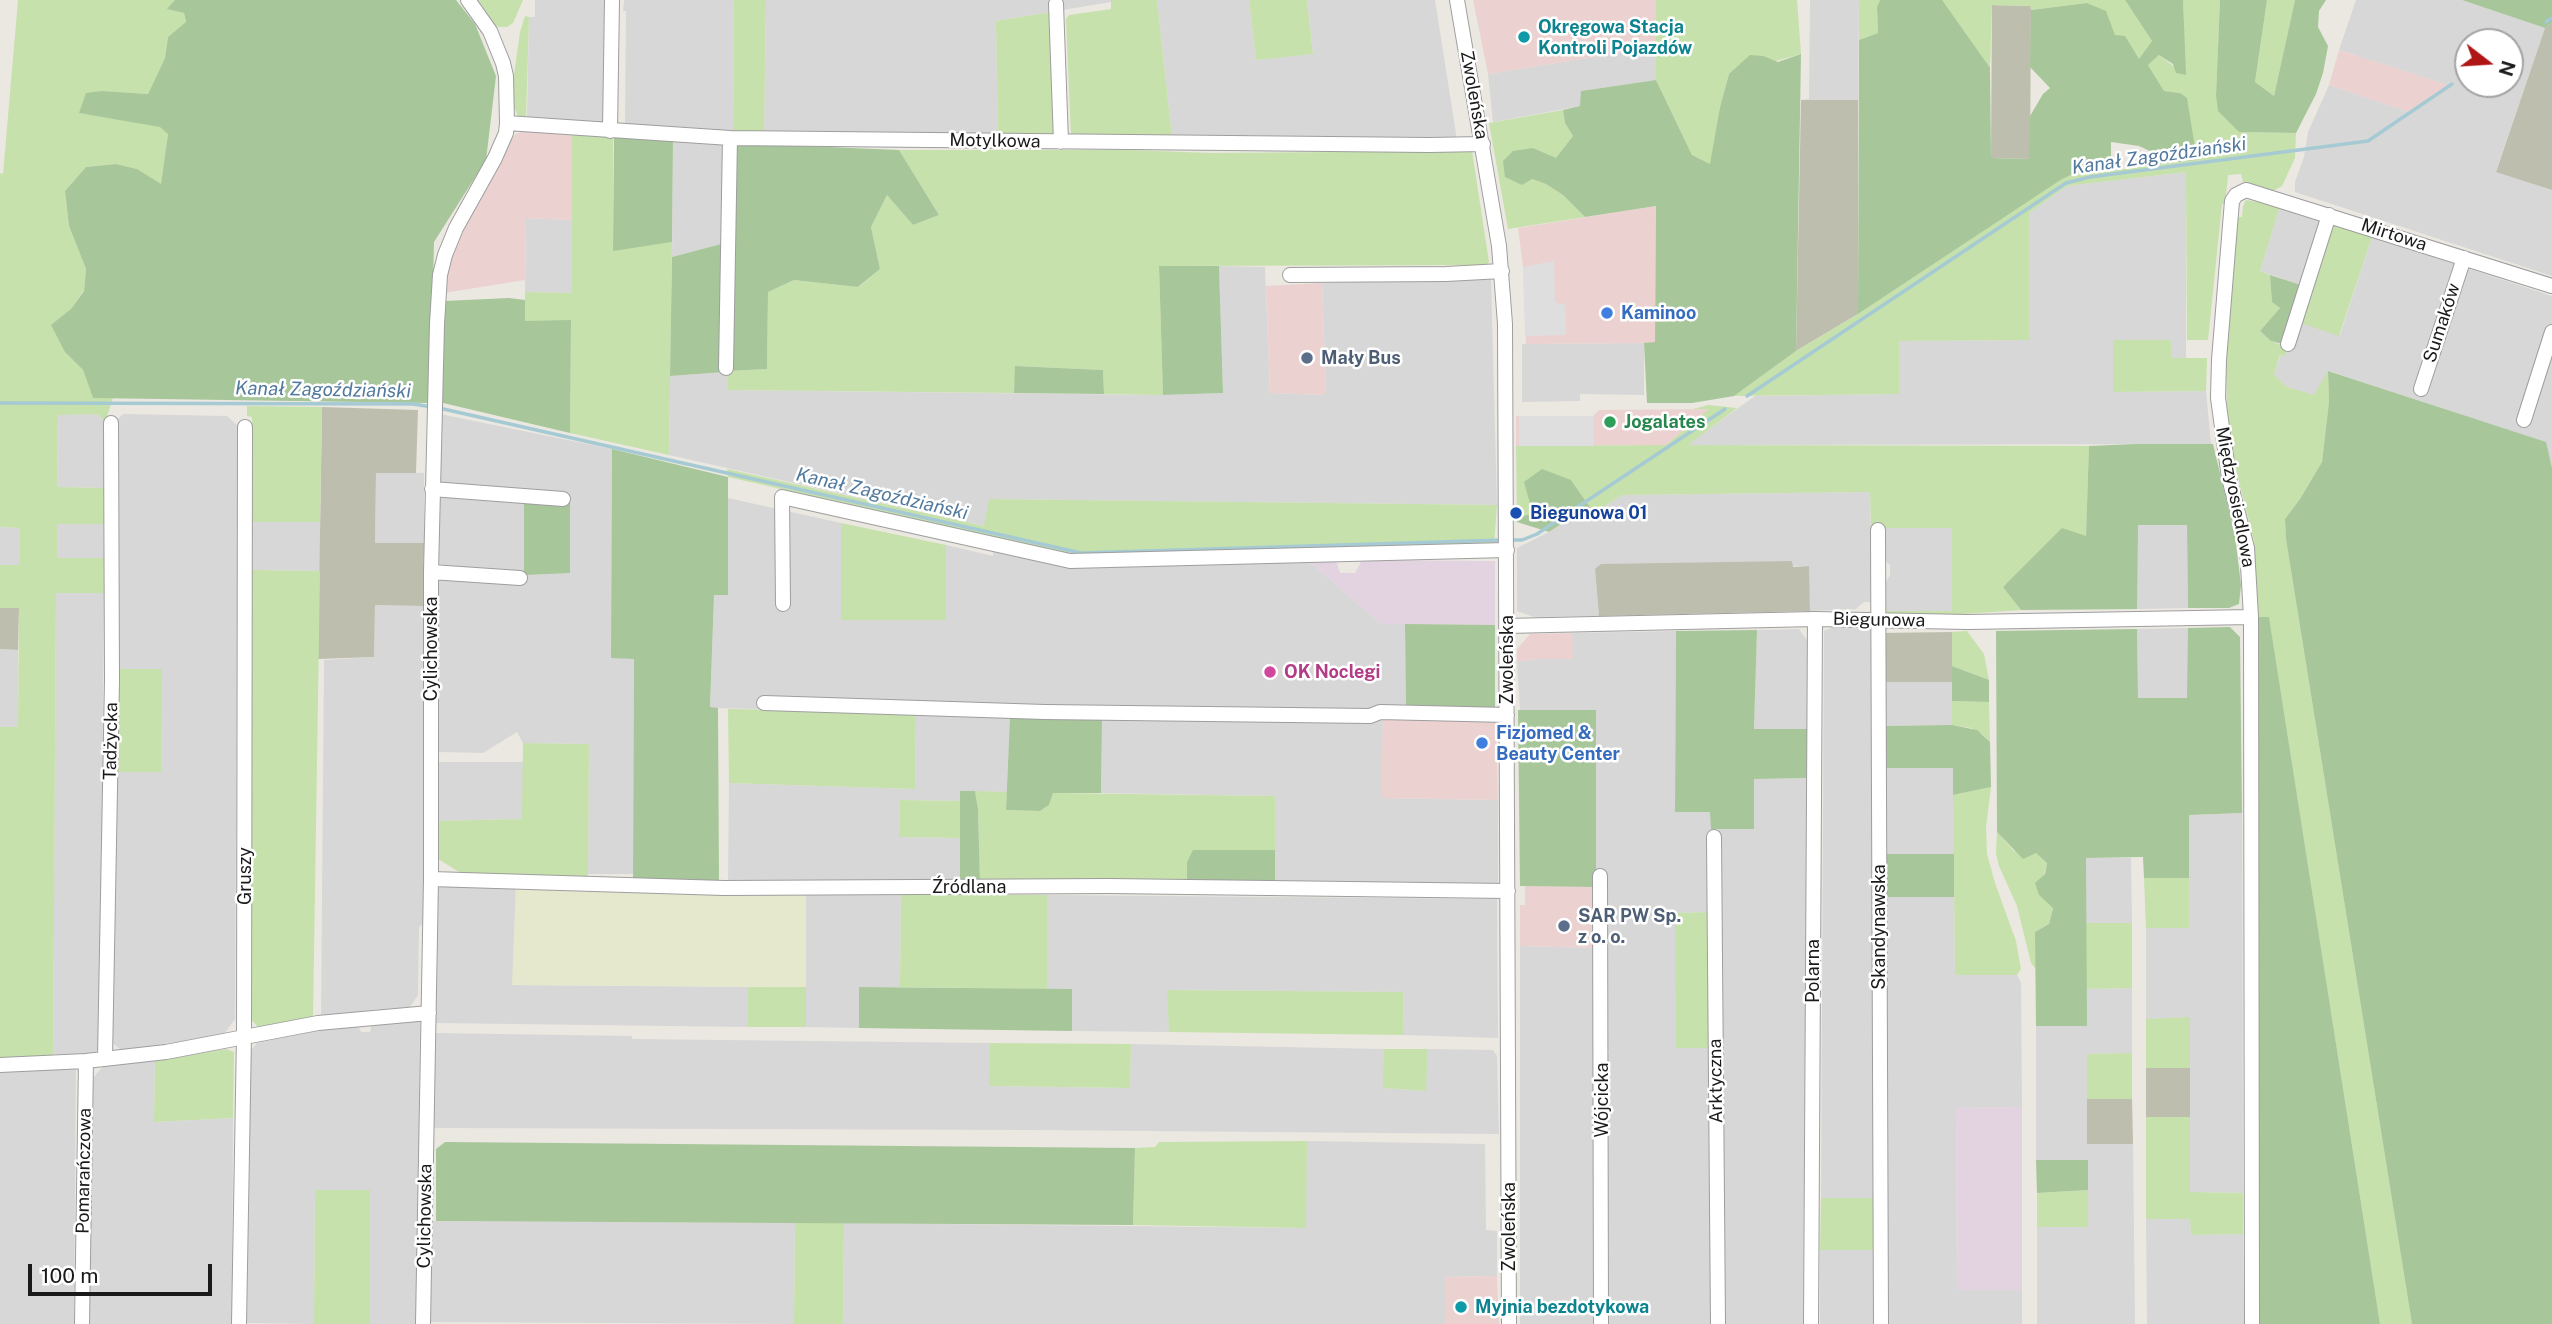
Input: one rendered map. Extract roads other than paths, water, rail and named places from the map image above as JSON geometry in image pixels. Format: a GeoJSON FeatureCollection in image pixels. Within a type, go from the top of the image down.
{"type":"FeatureCollection","features":[{"type":"Feature","properties":{"kind":"street","name":"Cylichowska"},"geometry":{"type":"LineString","coordinates":[[423,1324],[431,879],[432,489],[440,275],[456,228],[495,158],[506,133],[507,123],[506,76],[503,63],[490,31],[468,0]]}},
{"type":"Feature","properties":{"kind":"street"},"geometry":{"type":"LineString","coordinates":[[610,131],[612,0]]}},
{"type":"Feature","properties":{"kind":"street","name":"Zwoleńska"},"geometry":{"type":"LineString","coordinates":[[1457,0],[1502,271],[1505,351],[1509,1324]]}},
{"type":"Feature","properties":{"kind":"street"},"geometry":{"type":"LineString","coordinates":[[1056,4],[1061,142]]}},
{"type":"Feature","properties":{"kind":"street","name":"Motylkowa"},"geometry":{"type":"LineString","coordinates":[[507,123],[730,138],[1483,144]]}},
{"type":"Feature","properties":{"kind":"street"},"geometry":{"type":"LineString","coordinates":[[726,368],[730,138]]}},
{"type":"Feature","properties":{"kind":"street","name":"Mirtowa"},"geometry":{"type":"LineString","coordinates":[[2236,195],[2246,190],[2552,286]]}},
{"type":"Feature","properties":{"kind":"street","name":"Międzyosiedlowa"},"geometry":{"type":"LineString","coordinates":[[2236,195],[2231,211],[2218,398],[2229,478],[2247,548],[2251,617],[2252,1324]]}},
{"type":"Feature","properties":{"kind":"street"},"geometry":{"type":"LineString","coordinates":[[2288,344],[2329,215]]}},
{"type":"Feature","properties":{"kind":"street","name":"Sumaków"},"geometry":{"type":"LineString","coordinates":[[2421,388],[2464,258]]}},
{"type":"Feature","properties":{"kind":"street"},"geometry":{"type":"LineString","coordinates":[[1290,275],[1502,271]]}},
{"type":"Feature","properties":{"kind":"street"},"geometry":{"type":"LineString","coordinates":[[2524,420],[2552,332]]}},
{"type":"Feature","properties":{"kind":"street","name":"Tadżycka"},"geometry":{"type":"LineString","coordinates":[[105,1058],[111,720],[111,423]]}},
{"type":"Feature","properties":{"kind":"street","name":"Gruszy"},"geometry":{"type":"LineString","coordinates":[[239,1324],[244,1036],[245,428]]}},
{"type":"Feature","properties":{"kind":"street"},"geometry":{"type":"LineString","coordinates":[[432,489],[563,499]]}},
{"type":"Feature","properties":{"kind":"street"},"geometry":{"type":"LineString","coordinates":[[783,604],[782,497],[1070,561],[1506,542]]}},
{"type":"Feature","properties":{"kind":"street","name":"Skandynawska"},"geometry":{"type":"LineString","coordinates":[[1878,530],[1881,1324]]}},
{"type":"Feature","properties":{"kind":"street"},"geometry":{"type":"LineString","coordinates":[[431,572],[520,578]]}},
{"type":"Feature","properties":{"kind":"street","name":"Biegunowa"},"geometry":{"type":"LineString","coordinates":[[1506,626],[1815,619],[1968,622],[2251,617]]}},
{"type":"Feature","properties":{"kind":"street","name":"Polarna"},"geometry":{"type":"LineString","coordinates":[[1811,1324],[1815,619]]}},
{"type":"Feature","properties":{"kind":"street"},"geometry":{"type":"LineString","coordinates":[[764,703],[1045,712],[1370,716],[1380,712],[1507,715]]}},
{"type":"Feature","properties":{"kind":"street","name":"Arktyczna"},"geometry":{"type":"LineString","coordinates":[[1714,837],[1718,1324]]}},
{"type":"Feature","properties":{"kind":"street","name":"Wójcicka"},"geometry":{"type":"LineString","coordinates":[[1600,876],[1601,1324]]}},
{"type":"Feature","properties":{"kind":"street","name":"Źródlana"},"geometry":{"type":"LineString","coordinates":[[431,879],[724,888],[1109,886],[1508,891]]}},
{"type":"Feature","properties":{"kind":"street"},"geometry":{"type":"LineString","coordinates":[[0,1065],[86,1061],[166,1052],[342,1020],[429,1013]]}},
{"type":"Feature","properties":{"kind":"street","name":"Pomarańczowa"},"geometry":{"type":"LineString","coordinates":[[82,1324],[86,1061]]}},
{"type":"Feature","properties":{"kind":"waterway","name":"Kanał Zagoździański"},"geometry":{"type":"LineString","coordinates":[[2546,22],[2552,18]]}},
{"type":"Feature","properties":{"kind":"waterway","name":"Kanał Zagoździański"},"geometry":{"type":"LineString","coordinates":[[1747,396],[2066,183],[2090,177],[2368,141],[2452,84]]}},
{"type":"Feature","properties":{"kind":"waterway","name":"Kanał Zagoździański"},"geometry":{"type":"LineString","coordinates":[[0,403],[413,404],[432,407]]}},
{"type":"Feature","properties":{"kind":"waterway","name":"Kanał Zagoździański"},"geometry":{"type":"LineString","coordinates":[[439,408],[1081,553],[1504,540]]}},
{"type":"Feature","properties":{"kind":"waterway","name":"Kanał Zagoździański"},"geometry":{"type":"LineString","coordinates":[[1511,540],[1522,540],[1537,534],[1725,409]]}},
{"type":"Feature","properties":{"kind":"place","name":"Okręgowa Stacja Kontroli Pojazdów"},"geometry":{"type":"Point","coordinates":[1524,37]}},
{"type":"Feature","properties":{"kind":"place","name":"Kaminoo"},"geometry":{"type":"Point","coordinates":[1607,313]}},
{"type":"Feature","properties":{"kind":"place","name":"Mały Bus"},"geometry":{"type":"Point","coordinates":[1307,358]}},
{"type":"Feature","properties":{"kind":"place","name":"Jogalates"},"geometry":{"type":"Point","coordinates":[1610,422]}},
{"type":"Feature","properties":{"kind":"place","name":"Biegunowa 01"},"geometry":{"type":"Point","coordinates":[1516,513]}},
{"type":"Feature","properties":{"kind":"place","name":"OK Noclegi"},"geometry":{"type":"Point","coordinates":[1270,672]}},
{"type":"Feature","properties":{"kind":"place","name":"Fizjomed & Beauty Center"},"geometry":{"type":"Point","coordinates":[1482,743]}},
{"type":"Feature","properties":{"kind":"place","name":"SAR PW Sp. z o. o."},"geometry":{"type":"Point","coordinates":[1564,926]}},
{"type":"Feature","properties":{"kind":"place","name":"Myjnia bezdotykowa"},"geometry":{"type":"Point","coordinates":[1461,1307]}}]}
